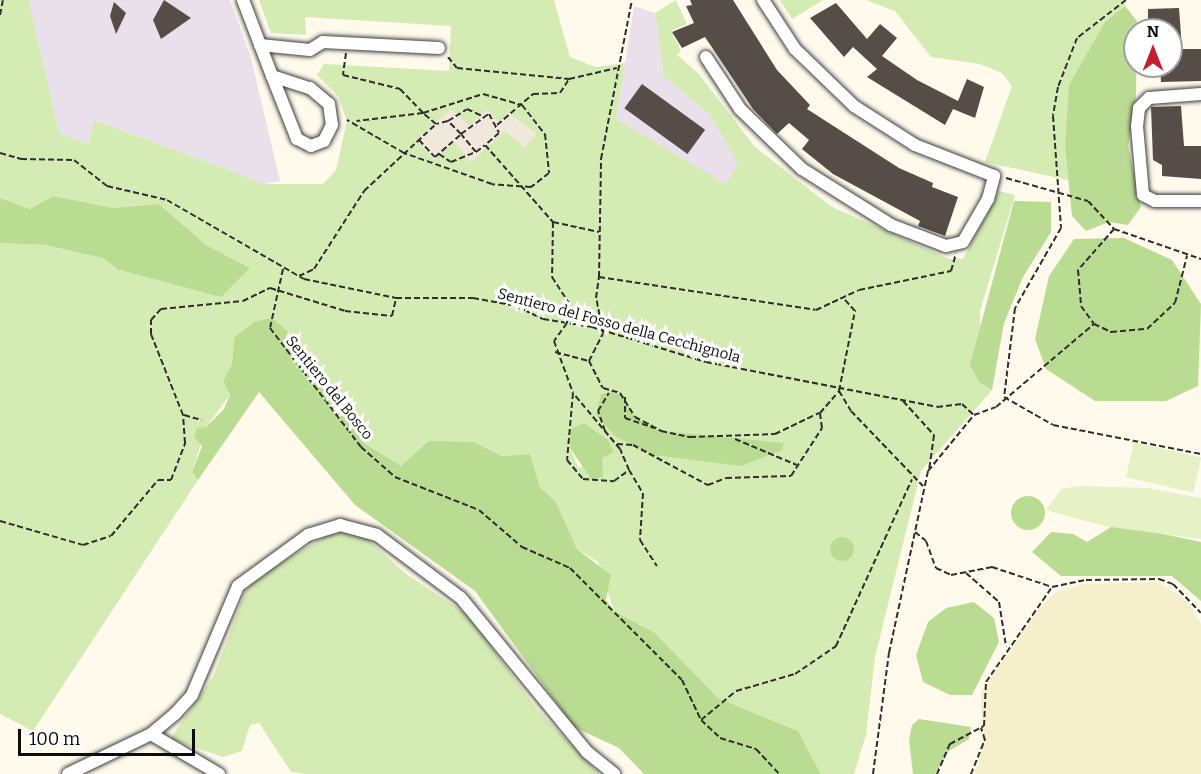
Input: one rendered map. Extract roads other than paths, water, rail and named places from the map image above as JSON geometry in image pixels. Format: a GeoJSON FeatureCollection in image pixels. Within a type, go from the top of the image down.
{"type":"FeatureCollection","features":[{"type":"Feature","properties":{"kind":"street"},"geometry":{"type":"LineString","coordinates":[[243,0],[272,76],[297,139],[311,146],[324,141],[333,125],[329,104],[310,87],[272,76]]}},
{"type":"Feature","properties":{"kind":"street"},"geometry":{"type":"LineString","coordinates":[[706,57],[740,109],[802,169],[881,221],[954,246],[965,240],[980,216],[994,176],[915,145],[854,106],[795,49],[763,0]]}},
{"type":"Feature","properties":{"kind":"street"},"geometry":{"type":"LineString","coordinates":[[260,45],[310,50],[322,42],[439,48]]}},
{"type":"Feature","properties":{"kind":"street"},"geometry":{"type":"LineString","coordinates":[[1201,94],[1149,98],[1139,108],[1137,126],[1143,195],[1155,201],[1201,201]]}},
{"type":"Feature","properties":{"kind":"street"},"geometry":{"type":"LineString","coordinates":[[68,774],[151,734],[192,695],[223,614],[250,573],[308,535],[357,526],[461,598],[587,752],[614,774]]}},
{"type":"Feature","properties":{"kind":"street"},"geometry":{"type":"LineString","coordinates":[[151,734],[219,774]]}}]}
